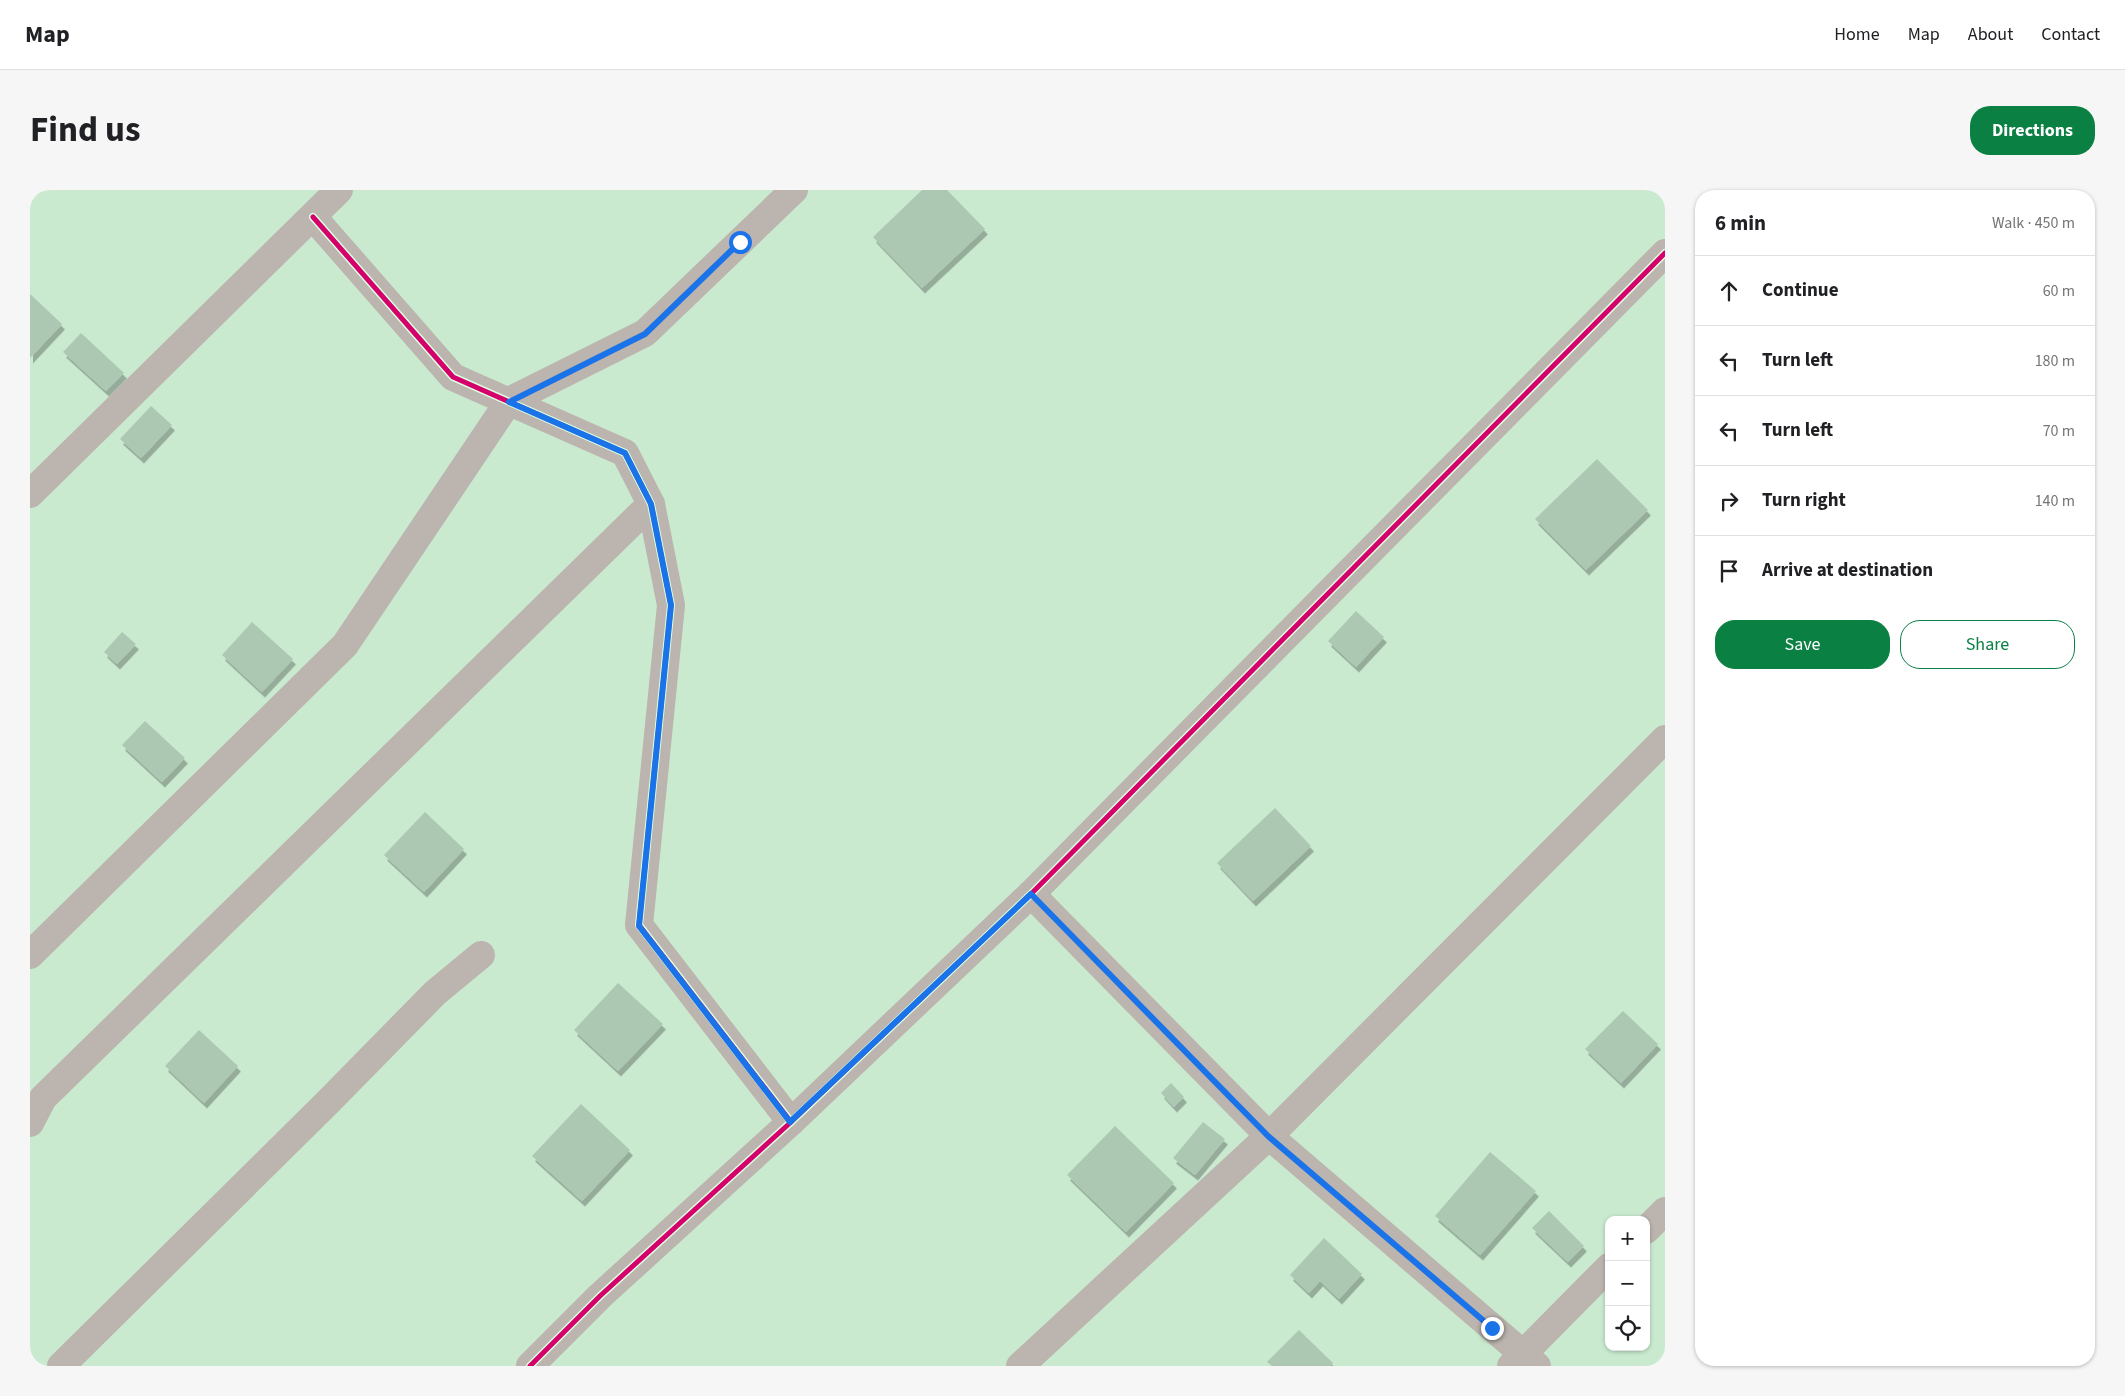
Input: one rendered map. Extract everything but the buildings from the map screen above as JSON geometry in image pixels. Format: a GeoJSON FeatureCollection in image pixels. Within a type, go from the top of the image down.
{"type":"FeatureCollection","features":[{"type":"Feature","properties":{"kind":"street"},"geometry":{"type":"LineString","coordinates":[[30,494],[339,190]]}},
{"type":"Feature","properties":{"kind":"street"},"geometry":{"type":"LineString","coordinates":[[30,955],[345,645],[509,402],[645,334],[794,190]]}},
{"type":"Feature","properties":{"kind":"street"},"geometry":{"type":"LineString","coordinates":[[313,217],[453,377],[625,453],[651,504],[671,605],[639,926],[790,1122]]}},
{"type":"Feature","properties":{"kind":"street"},"geometry":{"type":"LineString","coordinates":[[530,1366],[600,1296],[790,1122],[1031,894],[1665,253]]}},
{"type":"Feature","properties":{"kind":"street"},"geometry":{"type":"LineString","coordinates":[[30,1123],[43,1098],[651,504]]}},
{"type":"Feature","properties":{"kind":"street"},"geometry":{"type":"LineString","coordinates":[[1020,1366],[1268,1136],[1665,739]]}},
{"type":"Feature","properties":{"kind":"street"},"geometry":{"type":"LineString","coordinates":[[1031,894],[1268,1136],[1523,1362],[1605,1271]]}},
{"type":"Feature","properties":{"kind":"street"},"geometry":{"type":"LineString","coordinates":[[61,1366],[328,1102],[435,993],[481,955]]}},
{"type":"Feature","properties":{"kind":"street"},"geometry":{"type":"LineString","coordinates":[[1650,1226],[1665,1211]]}},
{"type":"Feature","properties":{"kind":"cycle path"},"geometry":{"type":"LineString","coordinates":[[313,217],[453,377],[625,453],[651,504],[671,605],[639,925],[791,1122]]}},
{"type":"Feature","properties":{"kind":"cycle path"},"geometry":{"type":"LineString","coordinates":[[530,1366],[600,1296],[791,1122],[1031,894],[1665,253]]}},
{"type":"Feature","properties":{"kind":"route"},"geometry":{"type":"LineString","coordinates":[[740,242],[645,334],[509,402],[625,453],[651,504],[671,605],[639,926],[790,1122],[1031,894],[1268,1136],[1492,1328]]}}]}
